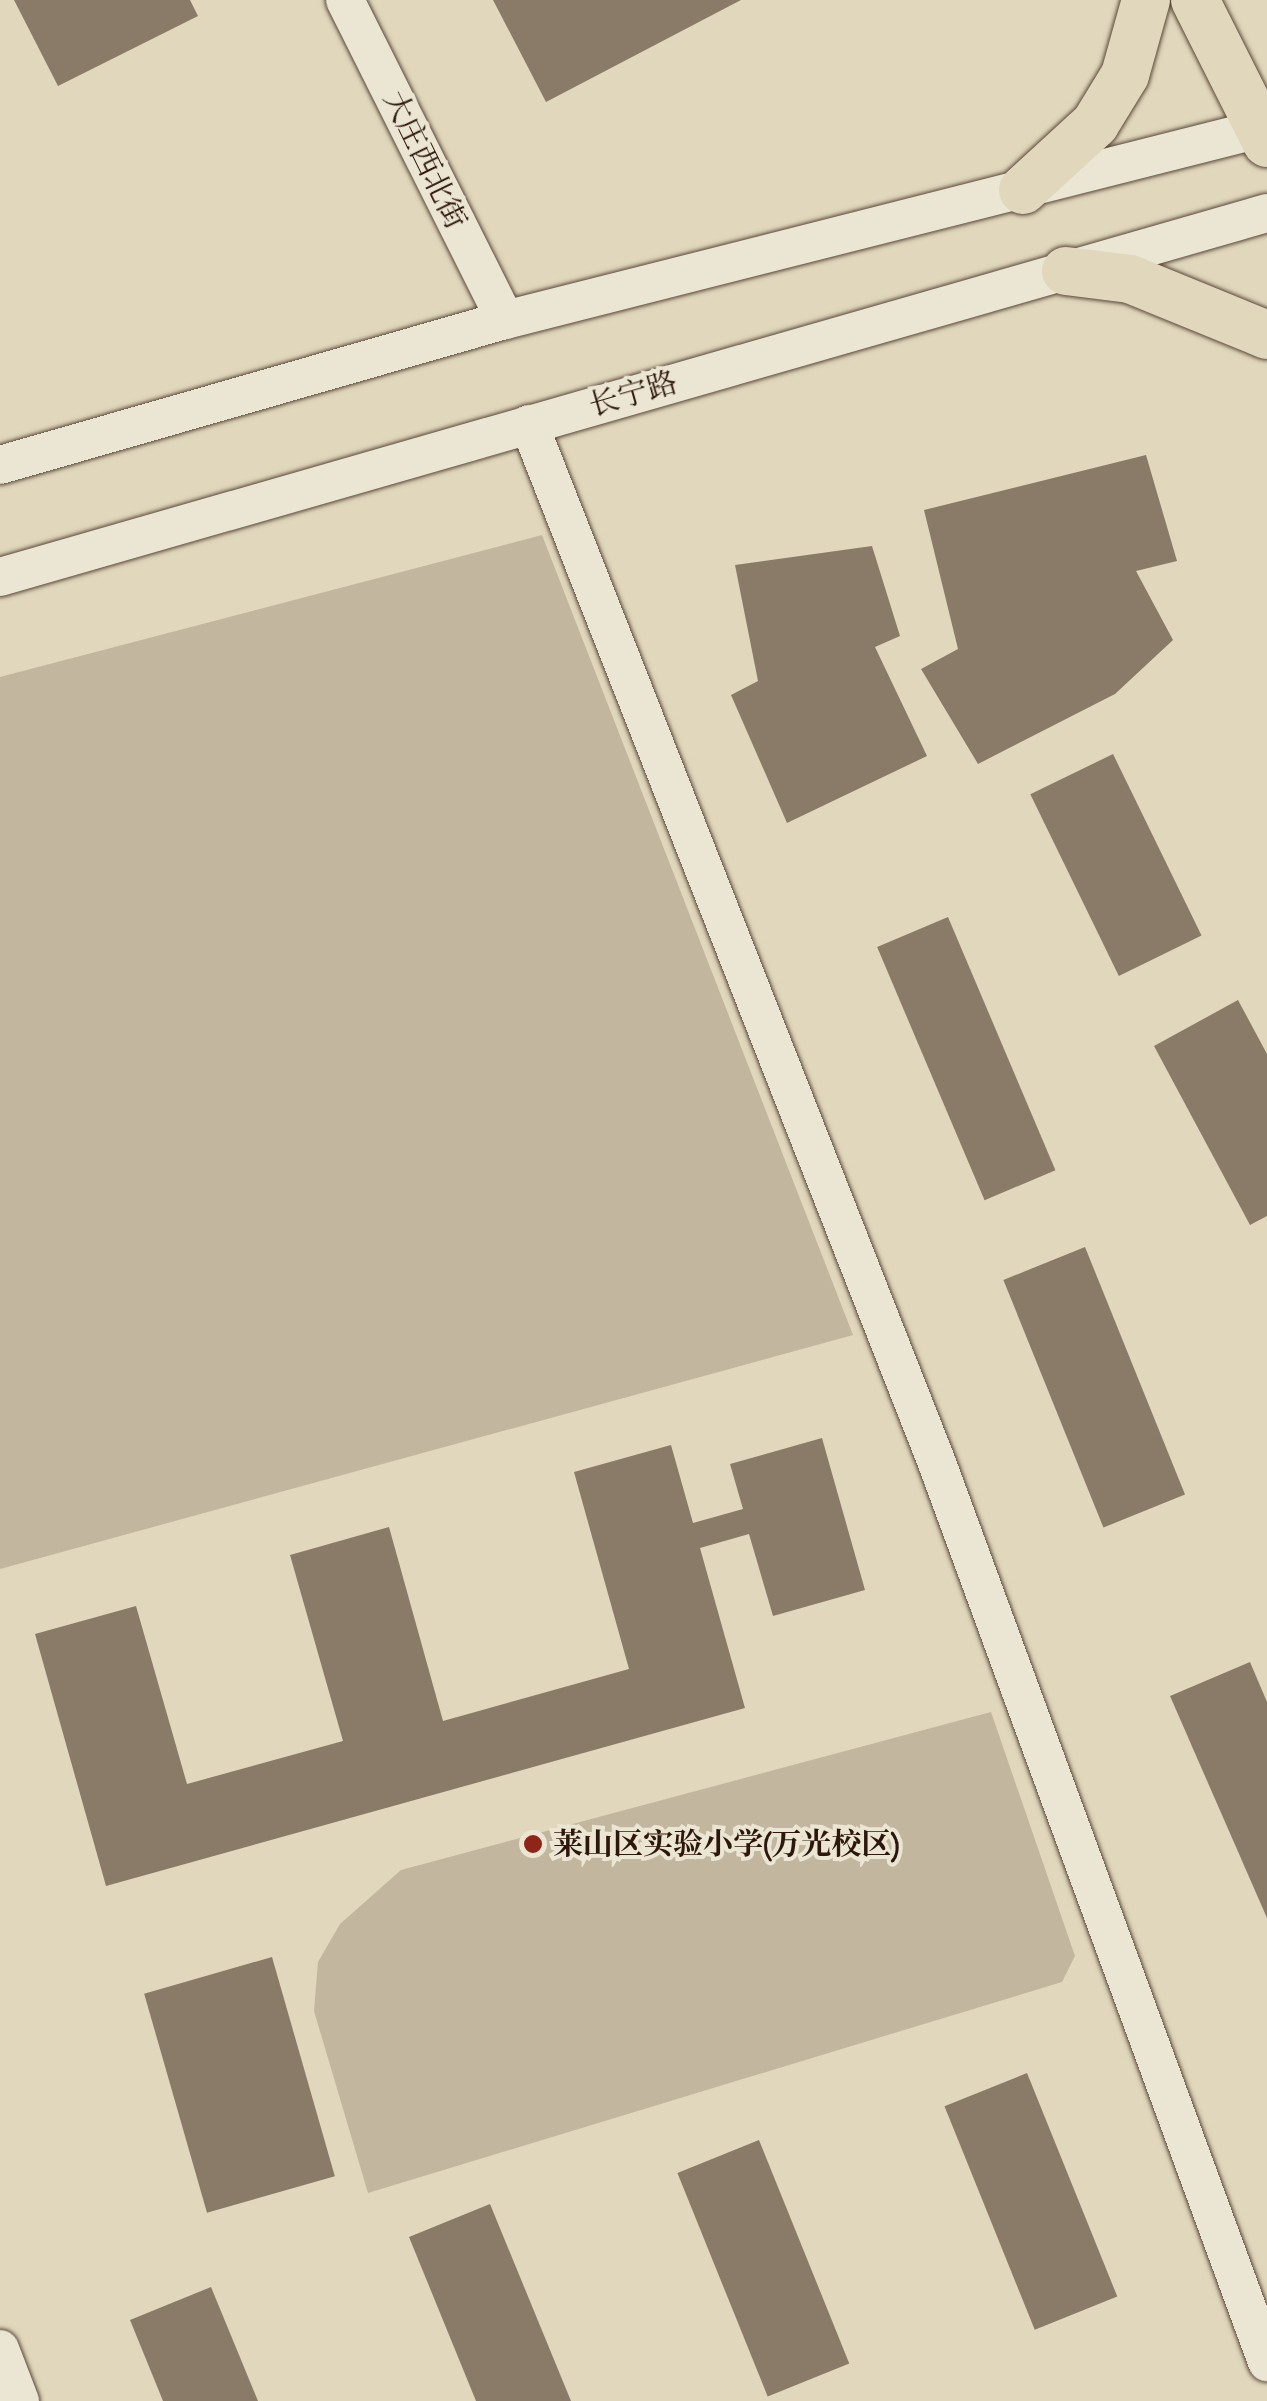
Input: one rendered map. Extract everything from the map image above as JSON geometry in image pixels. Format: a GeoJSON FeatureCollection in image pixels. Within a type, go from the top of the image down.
{"type":"FeatureCollection","features":[{"type":"Feature","properties":{"kind":"main road"},"geometry":{"type":"LineString","coordinates":[[1022,190],[1095,124],[1125,75],[1146,0]]}},
{"type":"Feature","properties":{"kind":"main road"},"geometry":{"type":"LineString","coordinates":[[1195,0],[1265,133]]}},
{"type":"Feature","properties":{"kind":"main road"},"geometry":{"type":"LineString","coordinates":[[1066,271],[1130,280],[1267,335]]}},
{"type":"Feature","properties":{"kind":"street","name":"大庄西北街"},"geometry":{"type":"LineString","coordinates":[[345,0],[504,320]]}},
{"type":"Feature","properties":{"kind":"street"},"geometry":{"type":"LineString","coordinates":[[0,465],[504,320],[1265,133]]}},
{"type":"Feature","properties":{"kind":"street","name":"长宁路"},"geometry":{"type":"LineString","coordinates":[[0,577],[1267,213]]}},
{"type":"Feature","properties":{"kind":"street"},"geometry":{"type":"LineString","coordinates":[[528,424],[937,1463],[1267,2362]]}},
{"type":"Feature","properties":{"kind":"street"},"geometry":{"type":"LineString","coordinates":[[0,2349],[20,2401]]}},
{"type":"Feature","properties":{"kind":"shaded area"},"geometry":{"type":"Polygon","coordinates":[[[542,535],[853,1335],[0,1569],[0,677],[542,535]]]}},
{"type":"Feature","properties":{"kind":"shaded area"},"geometry":{"type":"Polygon","coordinates":[[[991,1712],[1075,1956],[1062,1982],[368,2193],[314,2011],[318,1962],[340,1924],[401,1870],[991,1712]]]}},
{"type":"Feature","properties":{"kind":"building"},"geometry":{"type":"Polygon","coordinates":[[[14,0],[190,0],[198,16],[58,86],[14,0]]]}},
{"type":"Feature","properties":{"kind":"building"},"geometry":{"type":"Polygon","coordinates":[[[493,0],[741,0],[546,102],[493,0]]]}},
{"type":"Feature","properties":{"kind":"building"},"geometry":{"type":"Polygon","coordinates":[[[1146,455],[1177,561],[1136,571],[1173,640],[1115,694],[978,764],[921,669],[958,649],[924,510],[1146,455]]]}},
{"type":"Feature","properties":{"kind":"building"},"geometry":{"type":"Polygon","coordinates":[[[872,546],[900,636],[875,647],[927,756],[787,823],[731,695],[758,681],[735,565],[872,546]]]}},
{"type":"Feature","properties":{"kind":"building"},"geometry":{"type":"Polygon","coordinates":[[[1113,754],[1202,936],[1119,976],[1030,794],[1113,754]]]}},
{"type":"Feature","properties":{"kind":"building"},"geometry":{"type":"Polygon","coordinates":[[[948,917],[1055,1170],[985,1200],[877,947],[948,917]]]}},
{"type":"Feature","properties":{"kind":"building"},"geometry":{"type":"Polygon","coordinates":[[[1238,1000],[1267,1054],[1267,1216],[1250,1225],[1154,1046],[1238,1000]]]}},
{"type":"Feature","properties":{"kind":"building"},"geometry":{"type":"Polygon","coordinates":[[[1085,1247],[1185,1495],[1103,1528],[1003,1280],[1085,1247]]]}},
{"type":"Feature","properties":{"kind":"building"},"geometry":{"type":"Polygon","coordinates":[[[822,1438],[865,1590],[773,1616],[749,1534],[700,1548],[745,1708],[106,1886],[35,1634],[136,1606],[187,1784],[343,1741],[290,1555],[389,1527],[443,1721],[629,1669],[574,1472],[671,1445],[693,1523],[743,1509],[730,1464],[822,1438]]]}},
{"type":"Feature","properties":{"kind":"building"},"geometry":{"type":"Polygon","coordinates":[[[1250,1662],[1267,1702],[1267,1918],[1170,1696],[1250,1662]]]}},
{"type":"Feature","properties":{"kind":"building"},"geometry":{"type":"Polygon","coordinates":[[[272,1957],[335,2176],[207,2213],[144,1994],[272,1957]]]}},
{"type":"Feature","properties":{"kind":"building"},"geometry":{"type":"Polygon","coordinates":[[[1027,2073],[1117,2296],[1035,2330],[944,2106],[1027,2073]]]}},
{"type":"Feature","properties":{"kind":"building"},"geometry":{"type":"Polygon","coordinates":[[[759,2140],[849,2363],[768,2396],[677,2173],[759,2140]]]}},
{"type":"Feature","properties":{"kind":"building"},"geometry":{"type":"Polygon","coordinates":[[[490,2204],[571,2401],[476,2401],[409,2237],[490,2204]]]}},
{"type":"Feature","properties":{"kind":"building"},"geometry":{"type":"Polygon","coordinates":[[[211,2287],[258,2401],[163,2401],[130,2320],[211,2287]]]}},
{"type":"Feature","properties":{"kind":"place","name":"莱山区实验小学(万光校区)"},"geometry":{"type":"Point","coordinates":[533,1844]}}]}
